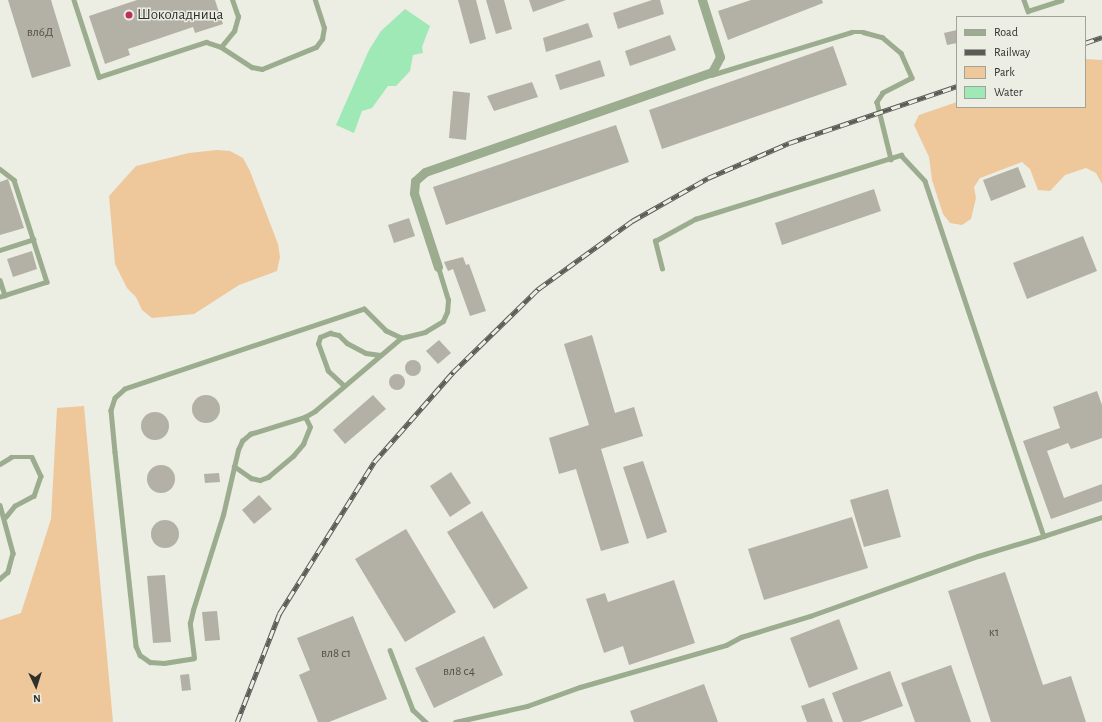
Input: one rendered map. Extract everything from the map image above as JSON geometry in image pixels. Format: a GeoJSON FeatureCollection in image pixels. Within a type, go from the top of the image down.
{"type":"FeatureCollection","features":[{"type":"Feature","properties":{"kind":"street"},"geometry":{"type":"LineString","coordinates":[[438,267],[414,193],[415,181],[425,172],[702,78],[712,72],[720,57],[702,0]]}},
{"type":"Feature","properties":{"kind":"lane"},"geometry":{"type":"LineString","coordinates":[[74,0],[99,77],[206,42],[221,47],[252,67],[262,69],[316,47],[322,39],[324,28],[315,0]]}},
{"type":"Feature","properties":{"kind":"lane"},"geometry":{"type":"LineString","coordinates":[[221,47],[234,31],[238,17],[232,0]]}},
{"type":"Feature","properties":{"kind":"lane"},"geometry":{"type":"LineString","coordinates":[[1024,0],[1028,11],[1061,0]]}},
{"type":"Feature","properties":{"kind":"lane"},"geometry":{"type":"LineString","coordinates":[[702,78],[852,32],[863,32],[882,37],[901,53],[912,78],[883,93],[877,102],[891,159]]}},
{"type":"Feature","properties":{"kind":"lane"},"geometry":{"type":"LineString","coordinates":[[662,269],[655,241],[695,219],[901,155],[925,181],[1044,536]]}},
{"type":"Feature","properties":{"kind":"lane"},"geometry":{"type":"LineString","coordinates":[[0,169],[14,180],[47,282],[2,296],[0,280]]}},
{"type":"Feature","properties":{"kind":"lane"},"geometry":{"type":"LineString","coordinates":[[0,250],[34,239]]}},
{"type":"Feature","properties":{"kind":"lane"},"geometry":{"type":"LineString","coordinates":[[401,338],[386,331],[364,309],[352,311],[125,389],[115,398],[111,410],[136,646],[140,655],[150,662],[164,663],[194,658],[190,623],[193,610],[223,515],[238,450],[250,434],[305,417],[401,338],[435,326],[448,312],[448,300],[438,267]]}},
{"type":"Feature","properties":{"kind":"lane"},"geometry":{"type":"LineString","coordinates":[[344,386],[328,371],[318,344],[320,337],[330,333],[339,335],[347,343],[366,353],[380,355]]}},
{"type":"Feature","properties":{"kind":"lane"},"geometry":{"type":"LineString","coordinates":[[234,466],[252,478],[260,480],[268,477],[293,456],[303,444],[310,427],[305,417]]}},
{"type":"Feature","properties":{"kind":"lane"},"geometry":{"type":"LineString","coordinates":[[0,464],[11,458],[32,456],[41,476],[34,496],[15,506],[6,517]]}},
{"type":"Feature","properties":{"kind":"lane"},"geometry":{"type":"LineString","coordinates":[[0,505],[13,553],[8,572],[0,579]]}},
{"type":"Feature","properties":{"kind":"lane"},"geometry":{"type":"LineString","coordinates":[[455,722],[527,706],[580,687],[726,645],[740,637],[810,616],[978,556],[1102,517]]}},
{"type":"Feature","properties":{"kind":"lane"},"geometry":{"type":"LineString","coordinates":[[390,650],[414,710],[426,722]]}},
{"type":"Feature","properties":{"kind":"green space"},"geometry":{"type":"Polygon","coordinates":[[[1086,59],[1102,60],[1102,184],[1096,173],[1086,168],[1065,175],[1050,191],[1038,190],[1030,169],[1022,162],[980,178],[974,187],[976,198],[971,219],[962,225],[950,223],[943,214],[932,180],[929,157],[914,125],[919,115],[956,102],[956,108],[1086,108],[1086,59]]]}},
{"type":"Feature","properties":{"kind":"green space"},"geometry":{"type":"Polygon","coordinates":[[[217,150],[230,151],[243,158],[250,171],[278,244],[280,257],[277,271],[239,285],[194,314],[152,318],[142,310],[136,297],[127,288],[115,264],[109,196],[136,166],[189,153],[217,150]]]}},
{"type":"Feature","properties":{"kind":"green space"},"geometry":{"type":"Polygon","coordinates":[[[84,406],[113,722],[0,722],[0,620],[21,613],[51,519],[57,408],[84,406]]]}},
{"type":"Feature","properties":{"kind":"water"},"geometry":{"type":"Polygon","coordinates":[[[405,9],[430,26],[422,47],[423,53],[413,55],[410,71],[396,86],[388,86],[372,108],[362,111],[354,133],[336,125],[369,50],[381,31],[405,9]]]}},
{"type":"Feature","properties":{"kind":"building"},"geometry":{"type":"Polygon","coordinates":[[[8,0],[51,0],[71,66],[32,78],[8,0]]]}},
{"type":"Feature","properties":{"kind":"building"},"geometry":{"type":"Polygon","coordinates":[[[137,0],[215,0],[223,24],[195,33],[193,27],[128,49],[130,55],[105,64],[89,16],[137,0]]]}},
{"type":"Feature","properties":{"kind":"building"},"geometry":{"type":"Polygon","coordinates":[[[458,0],[476,0],[486,39],[470,44],[458,0]]]}},
{"type":"Feature","properties":{"kind":"building"},"geometry":{"type":"Polygon","coordinates":[[[486,0],[504,0],[512,29],[496,34],[486,0]]]}},
{"type":"Feature","properties":{"kind":"building"},"geometry":{"type":"Polygon","coordinates":[[[529,0],[566,0],[533,12],[529,0]]]}},
{"type":"Feature","properties":{"kind":"building"},"geometry":{"type":"Polygon","coordinates":[[[652,0],[660,0],[664,14],[618,29],[613,13],[652,0]]]}},
{"type":"Feature","properties":{"kind":"building"},"geometry":{"type":"Polygon","coordinates":[[[751,0],[822,0],[823,3],[728,40],[718,11],[751,0]]]}},
{"type":"Feature","properties":{"kind":"building"},"geometry":{"type":"Polygon","coordinates":[[[588,23],[593,37],[546,52],[543,38],[588,23]]]}},
{"type":"Feature","properties":{"kind":"building"},"geometry":{"type":"Polygon","coordinates":[[[956,30],[956,43],[947,45],[944,33],[956,30]]]}},
{"type":"Feature","properties":{"kind":"building"},"geometry":{"type":"Polygon","coordinates":[[[670,35],[676,50],[630,66],[625,51],[670,35]]]}},
{"type":"Feature","properties":{"kind":"building"},"geometry":{"type":"Polygon","coordinates":[[[833,46],[847,85],[662,149],[649,110],[833,46]]]}},
{"type":"Feature","properties":{"kind":"building"},"geometry":{"type":"Polygon","coordinates":[[[600,60],[605,76],[560,90],[555,75],[600,60]]]}},
{"type":"Feature","properties":{"kind":"building"},"geometry":{"type":"Polygon","coordinates":[[[532,82],[538,97],[494,111],[487,96],[532,82]]]}},
{"type":"Feature","properties":{"kind":"building"},"geometry":{"type":"Polygon","coordinates":[[[453,91],[470,93],[466,140],[449,138],[453,91]]]}},
{"type":"Feature","properties":{"kind":"building"},"geometry":{"type":"Polygon","coordinates":[[[616,125],[629,162],[446,225],[433,187],[616,125]]]}},
{"type":"Feature","properties":{"kind":"building"},"geometry":{"type":"Polygon","coordinates":[[[1018,167],[1026,187],[991,201],[983,180],[1018,167]]]}},
{"type":"Feature","properties":{"kind":"building"},"geometry":{"type":"Polygon","coordinates":[[[8,179],[24,228],[0,235],[0,182],[8,179]]]}},
{"type":"Feature","properties":{"kind":"building"},"geometry":{"type":"Polygon","coordinates":[[[874,189],[881,211],[782,245],[775,223],[874,189]]]}},
{"type":"Feature","properties":{"kind":"building"},"geometry":{"type":"Polygon","coordinates":[[[409,218],[415,236],[394,243],[388,225],[409,218]]]}},
{"type":"Feature","properties":{"kind":"building"},"geometry":{"type":"Polygon","coordinates":[[[1083,236],[1097,271],[1027,299],[1013,263],[1083,236]]]}},
{"type":"Feature","properties":{"kind":"building"},"geometry":{"type":"Polygon","coordinates":[[[32,251],[37,269],[13,277],[7,259],[32,251]]]}},
{"type":"Feature","properties":{"kind":"building"},"geometry":{"type":"Polygon","coordinates":[[[463,257],[466,265],[469,264],[486,311],[470,316],[453,269],[448,271],[444,262],[463,257]]]}},
{"type":"Feature","properties":{"kind":"building"},"geometry":{"type":"Polygon","coordinates":[[[592,335],[615,413],[634,407],[643,436],[601,449],[629,543],[601,551],[576,469],[559,474],[549,438],[589,425],[564,344],[592,335]]]}},
{"type":"Feature","properties":{"kind":"building"},"geometry":{"type":"Polygon","coordinates":[[[439,340],[451,353],[438,364],[426,351],[439,340]]]}},
{"type":"Feature","properties":{"kind":"building"},"geometry":{"type":"Polygon","coordinates":[[[410,360],[416,360],[421,365],[419,374],[416,376],[410,376],[405,371],[405,365],[410,360]]]}},
{"type":"Feature","properties":{"kind":"building"},"geometry":{"type":"Polygon","coordinates":[[[394,374],[400,374],[405,379],[403,388],[400,390],[394,390],[389,385],[389,379],[394,374]]]}},
{"type":"Feature","properties":{"kind":"building"},"geometry":{"type":"Polygon","coordinates":[[[1097,391],[1102,405],[1102,438],[1071,449],[1068,443],[1047,451],[1064,498],[1102,484],[1102,501],[1051,519],[1023,441],[1060,428],[1053,407],[1097,391]]]}},
{"type":"Feature","properties":{"kind":"building"},"geometry":{"type":"Polygon","coordinates":[[[206,395],[216,399],[220,409],[216,419],[206,423],[196,419],[192,409],[196,399],[206,395]]]}},
{"type":"Feature","properties":{"kind":"building"},"geometry":{"type":"Polygon","coordinates":[[[373,395],[386,409],[345,444],[333,430],[373,395]]]}},
{"type":"Feature","properties":{"kind":"building"},"geometry":{"type":"Polygon","coordinates":[[[155,412],[165,416],[169,426],[165,436],[155,440],[145,436],[141,426],[145,416],[155,412]]]}},
{"type":"Feature","properties":{"kind":"building"},"geometry":{"type":"Polygon","coordinates":[[[643,461],[667,532],[647,539],[623,467],[643,461]]]}},
{"type":"Feature","properties":{"kind":"building"},"geometry":{"type":"Polygon","coordinates":[[[161,465],[171,469],[175,479],[171,489],[161,493],[151,489],[147,479],[151,469],[161,465]]]}},
{"type":"Feature","properties":{"kind":"building"},"geometry":{"type":"Polygon","coordinates":[[[451,472],[471,503],[450,517],[430,486],[451,472]]]}},
{"type":"Feature","properties":{"kind":"building"},"geometry":{"type":"Polygon","coordinates":[[[219,473],[220,482],[205,483],[204,474],[219,473]]]}},
{"type":"Feature","properties":{"kind":"building"},"geometry":{"type":"Polygon","coordinates":[[[888,489],[901,537],[864,547],[850,500],[888,489]]]}},
{"type":"Feature","properties":{"kind":"building"},"geometry":{"type":"Polygon","coordinates":[[[259,495],[272,509],[254,524],[242,510],[259,495]]]}},
{"type":"Feature","properties":{"kind":"building"},"geometry":{"type":"Polygon","coordinates":[[[482,511],[528,588],[494,609],[447,532],[482,511]]]}},
{"type":"Feature","properties":{"kind":"building"},"geometry":{"type":"Polygon","coordinates":[[[852,517],[868,568],[764,600],[748,549],[852,517]]]}},
{"type":"Feature","properties":{"kind":"building"},"geometry":{"type":"Polygon","coordinates":[[[165,520],[175,524],[179,534],[175,544],[165,548],[155,544],[151,534],[155,524],[165,520]]]}},
{"type":"Feature","properties":{"kind":"building"},"geometry":{"type":"Polygon","coordinates":[[[406,529],[456,612],[405,642],[355,559],[406,529]]]}},
{"type":"Feature","properties":{"kind":"building"},"geometry":{"type":"Polygon","coordinates":[[[1005,572],[1043,685],[1071,676],[1086,722],[991,722],[948,591],[1005,572]]]}},
{"type":"Feature","properties":{"kind":"building"},"geometry":{"type":"Polygon","coordinates":[[[165,575],[171,642],[153,643],[147,576],[165,575]]]}},
{"type":"Feature","properties":{"kind":"building"},"geometry":{"type":"Polygon","coordinates":[[[674,580],[695,643],[629,665],[623,646],[604,653],[586,599],[605,593],[608,602],[674,580]]]}},
{"type":"Feature","properties":{"kind":"building"},"geometry":{"type":"Polygon","coordinates":[[[217,611],[220,640],[205,641],[202,612],[217,611]]]}},
{"type":"Feature","properties":{"kind":"building"},"geometry":{"type":"Polygon","coordinates":[[[353,616],[387,699],[329,722],[318,722],[299,675],[310,670],[297,638],[353,616]]]}},
{"type":"Feature","properties":{"kind":"building"},"geometry":{"type":"Polygon","coordinates":[[[839,619],[858,669],[809,688],[790,638],[839,619]]]}},
{"type":"Feature","properties":{"kind":"building"},"geometry":{"type":"Polygon","coordinates":[[[484,636],[503,675],[434,708],[415,668],[484,636]]]}},
{"type":"Feature","properties":{"kind":"building"},"geometry":{"type":"Polygon","coordinates":[[[951,665],[971,722],[915,722],[901,683],[951,665]]]}},
{"type":"Feature","properties":{"kind":"building"},"geometry":{"type":"Polygon","coordinates":[[[890,671],[903,706],[860,722],[843,722],[832,693],[890,671]]]}},
{"type":"Feature","properties":{"kind":"building"},"geometry":{"type":"Polygon","coordinates":[[[189,674],[191,690],[182,691],[180,675],[189,674]]]}},
{"type":"Feature","properties":{"kind":"building"},"geometry":{"type":"Polygon","coordinates":[[[704,684],[718,722],[634,722],[630,711],[704,684]]]}},
{"type":"Feature","properties":{"kind":"building"},"geometry":{"type":"Polygon","coordinates":[[[824,698],[833,722],[807,722],[801,706],[824,698]]]}},
{"type":"Feature","properties":{"kind":"railway"},"geometry":{"type":"LineString","coordinates":[[1086,43],[1102,37]]}},
{"type":"Feature","properties":{"kind":"railway"},"geometry":{"type":"LineString","coordinates":[[237,722],[279,614],[374,462],[453,372],[538,289],[632,221],[708,178],[789,143],[956,86]]}},
{"type":"Feature","properties":{"kind":"place","name":"Шоколадница"},"geometry":{"type":"Point","coordinates":[129,15]}}]}
